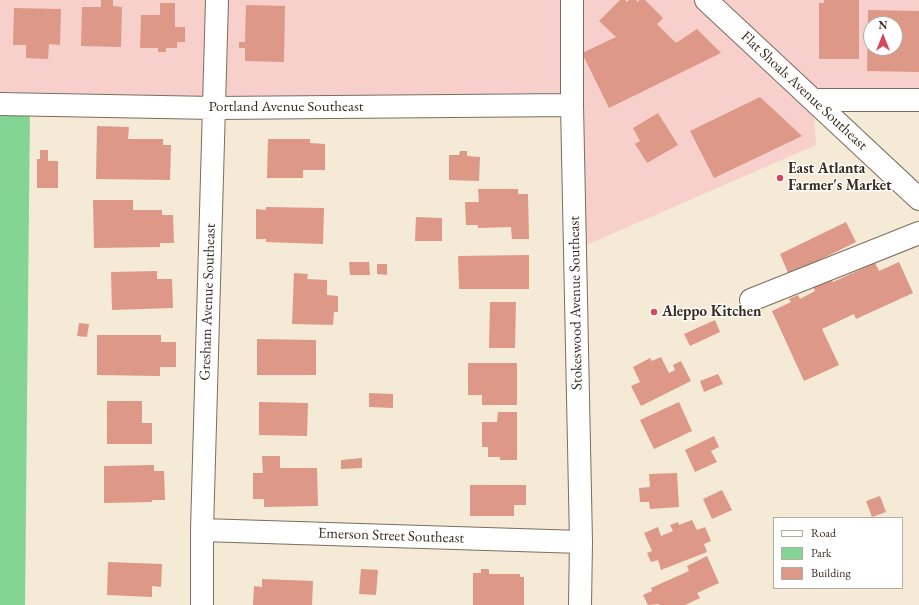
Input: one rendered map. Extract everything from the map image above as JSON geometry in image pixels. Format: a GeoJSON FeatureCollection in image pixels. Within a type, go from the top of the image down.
{"type":"FeatureCollection","features":[{"type":"Feature","properties":{"kind":"street","name":"Gresham Avenue Southeast"},"geometry":{"type":"LineString","coordinates":[[202,605],[202,530],[217,0]]}},
{"type":"Feature","properties":{"kind":"street","name":"Stokeswood Avenue Southeast"},"geometry":{"type":"LineString","coordinates":[[572,0],[572,105],[581,542],[580,605]]}},
{"type":"Feature","properties":{"kind":"street","name":"Flat Shoals Avenue Southeast"},"geometry":{"type":"LineString","coordinates":[[706,0],[919,199]]}},
{"type":"Feature","properties":{"kind":"street"},"geometry":{"type":"LineString","coordinates":[[813,100],[919,100]]}},
{"type":"Feature","properties":{"kind":"street","name":"Portland Avenue Southeast"},"geometry":{"type":"LineString","coordinates":[[0,104],[214,108],[572,105]]}},
{"type":"Feature","properties":{"kind":"street"},"geometry":{"type":"LineString","coordinates":[[751,300],[919,232]]}},
{"type":"Feature","properties":{"kind":"street","name":"Emerson Street Southeast"},"geometry":{"type":"LineString","coordinates":[[202,530],[581,542]]}},
{"type":"Feature","properties":{"kind":"shaded area"},"geometry":{"type":"Polygon","coordinates":[[[0,0],[919,0],[919,100],[813,100],[816,145],[575,250],[572,106],[0,104],[0,0]]]}},
{"type":"Feature","properties":{"kind":"green space"},"geometry":{"type":"Polygon","coordinates":[[[0,104],[30,105],[25,605],[0,605],[0,104]]]}},
{"type":"Feature","properties":{"kind":"building"},"geometry":{"type":"Polygon","coordinates":[[[101,0],[113,0],[113,6],[122,7],[121,47],[81,46],[82,7],[101,7],[101,0]]]}},
{"type":"Feature","properties":{"kind":"building"},"geometry":{"type":"Polygon","coordinates":[[[620,0],[625,0],[627,2],[629,0],[636,0],[638,2],[639,0],[645,0],[663,18],[657,24],[676,43],[697,29],[721,53],[609,108],[582,53],[616,37],[599,21],[620,0]]]}},
{"type":"Feature","properties":{"kind":"building"},"geometry":{"type":"Polygon","coordinates":[[[824,0],[859,0],[859,59],[819,59],[819,3],[824,3],[824,0]]]}},
{"type":"Feature","properties":{"kind":"building"},"geometry":{"type":"Polygon","coordinates":[[[160,3],[175,3],[175,27],[185,27],[185,42],[177,42],[177,48],[166,48],[166,52],[158,52],[158,48],[140,48],[141,15],[160,15],[160,3]]]}},
{"type":"Feature","properties":{"kind":"building"},"geometry":{"type":"Polygon","coordinates":[[[246,5],[285,6],[284,62],[245,61],[245,48],[239,48],[239,42],[245,42],[246,5]]]}},
{"type":"Feature","properties":{"kind":"building"},"geometry":{"type":"Polygon","coordinates":[[[14,8],[61,9],[60,45],[49,44],[48,59],[26,58],[26,45],[13,45],[14,8]]]}},
{"type":"Feature","properties":{"kind":"building"},"geometry":{"type":"Polygon","coordinates":[[[868,10],[919,11],[919,72],[867,71],[867,56],[903,56],[903,16],[868,16],[868,10]]]}},
{"type":"Feature","properties":{"kind":"building"},"geometry":{"type":"Polygon","coordinates":[[[760,97],[802,136],[714,178],[690,131],[760,97]]]}},
{"type":"Feature","properties":{"kind":"building"},"geometry":{"type":"Polygon","coordinates":[[[658,113],[678,145],[647,163],[635,144],[640,141],[633,128],[658,113]]]}},
{"type":"Feature","properties":{"kind":"building"},"geometry":{"type":"Polygon","coordinates":[[[97,126],[129,127],[128,139],[163,139],[163,145],[171,145],[170,180],[96,179],[97,126]]]}},
{"type":"Feature","properties":{"kind":"building"},"geometry":{"type":"Polygon","coordinates":[[[268,139],[310,139],[310,143],[325,144],[325,170],[303,170],[303,178],[267,178],[268,139]]]}},
{"type":"Feature","properties":{"kind":"building"},"geometry":{"type":"Polygon","coordinates":[[[40,150],[48,150],[48,161],[58,161],[58,188],[37,188],[37,159],[40,159],[40,150]]]}},
{"type":"Feature","properties":{"kind":"building"},"geometry":{"type":"Polygon","coordinates":[[[460,151],[467,151],[467,156],[480,157],[479,181],[449,180],[449,155],[459,155],[460,151]]]}},
{"type":"Feature","properties":{"kind":"building"},"geometry":{"type":"Polygon","coordinates":[[[478,189],[518,189],[518,194],[528,194],[529,239],[512,239],[511,227],[478,228],[478,225],[466,225],[465,202],[479,202],[478,189]]]}},
{"type":"Feature","properties":{"kind":"building"},"geometry":{"type":"Polygon","coordinates":[[[93,200],[133,200],[133,210],[162,210],[162,215],[173,215],[174,243],[160,243],[160,247],[94,248],[93,200]]]}},
{"type":"Feature","properties":{"kind":"building"},"geometry":{"type":"Polygon","coordinates":[[[266,207],[324,208],[323,244],[266,242],[266,239],[256,239],[256,209],[266,210],[266,207]]]}},
{"type":"Feature","properties":{"kind":"building"},"geometry":{"type":"Polygon","coordinates":[[[416,217],[442,218],[442,241],[415,241],[416,217]]]}},
{"type":"Feature","properties":{"kind":"building"},"geometry":{"type":"Polygon","coordinates":[[[846,222],[856,242],[789,275],[780,254],[846,222]]]}},
{"type":"Feature","properties":{"kind":"building"},"geometry":{"type":"Polygon","coordinates":[[[529,255],[529,289],[459,289],[458,256],[529,255]]]}},
{"type":"Feature","properties":{"kind":"building"},"geometry":{"type":"Polygon","coordinates":[[[349,262],[369,262],[370,275],[350,275],[349,262]]]}},
{"type":"Feature","properties":{"kind":"building"},"geometry":{"type":"Polygon","coordinates":[[[899,262],[913,293],[856,319],[854,314],[822,329],[839,365],[804,381],[772,311],[791,302],[789,299],[798,295],[800,299],[815,291],[813,287],[831,279],[833,282],[875,263],[879,271],[899,262]]]}},
{"type":"Feature","properties":{"kind":"building"},"geometry":{"type":"Polygon","coordinates":[[[377,264],[387,264],[387,275],[377,274],[377,264]]]}},
{"type":"Feature","properties":{"kind":"building"},"geometry":{"type":"Polygon","coordinates":[[[157,271],[157,279],[172,279],[173,308],[112,310],[111,272],[157,271]]]}},
{"type":"Feature","properties":{"kind":"building"},"geometry":{"type":"Polygon","coordinates":[[[294,273],[308,274],[307,279],[327,280],[327,295],[338,296],[338,312],[334,312],[333,325],[292,324],[294,273]]]}},
{"type":"Feature","properties":{"kind":"building"},"geometry":{"type":"Polygon","coordinates":[[[490,302],[516,302],[515,348],[489,348],[490,302]]]}},
{"type":"Feature","properties":{"kind":"building"},"geometry":{"type":"Polygon","coordinates":[[[715,320],[720,332],[690,346],[684,334],[715,320]]]}},
{"type":"Feature","properties":{"kind":"building"},"geometry":{"type":"Polygon","coordinates":[[[79,323],[89,324],[87,337],[77,336],[79,323]]]}},
{"type":"Feature","properties":{"kind":"building"},"geometry":{"type":"Polygon","coordinates":[[[97,335],[161,335],[161,342],[176,342],[176,367],[160,367],[160,376],[97,375],[97,335]]]}},
{"type":"Feature","properties":{"kind":"building"},"geometry":{"type":"Polygon","coordinates":[[[257,339],[316,340],[316,375],[257,375],[257,339]]]}},
{"type":"Feature","properties":{"kind":"building"},"geometry":{"type":"Polygon","coordinates":[[[661,357],[669,373],[675,370],[673,365],[681,361],[691,381],[641,406],[631,386],[640,382],[633,367],[650,358],[652,361],[661,357]]]}},
{"type":"Feature","properties":{"kind":"building"},"geometry":{"type":"Polygon","coordinates":[[[468,363],[517,363],[517,405],[482,405],[482,395],[468,395],[468,363]]]}},
{"type":"Feature","properties":{"kind":"building"},"geometry":{"type":"Polygon","coordinates":[[[718,374],[723,384],[704,392],[700,381],[718,374]]]}},
{"type":"Feature","properties":{"kind":"building"},"geometry":{"type":"Polygon","coordinates":[[[369,393],[393,394],[393,408],[369,407],[369,393]]]}},
{"type":"Feature","properties":{"kind":"building"},"geometry":{"type":"Polygon","coordinates":[[[107,401],[142,401],[142,423],[152,423],[152,444],[107,444],[107,401]]]}},
{"type":"Feature","properties":{"kind":"building"},"geometry":{"type":"Polygon","coordinates":[[[259,402],[308,403],[307,436],[259,435],[259,402]]]}},
{"type":"Feature","properties":{"kind":"building"},"geometry":{"type":"Polygon","coordinates":[[[679,402],[692,431],[654,449],[640,420],[679,402]]]}},
{"type":"Feature","properties":{"kind":"building"},"geometry":{"type":"Polygon","coordinates":[[[498,412],[517,412],[517,460],[500,460],[500,457],[488,457],[488,447],[482,447],[482,422],[497,422],[498,412]]]}},
{"type":"Feature","properties":{"kind":"building"},"geometry":{"type":"Polygon","coordinates":[[[714,436],[719,447],[711,451],[717,462],[695,472],[685,450],[714,436]]]}},
{"type":"Feature","properties":{"kind":"building"},"geometry":{"type":"Polygon","coordinates":[[[262,456],[280,456],[280,468],[317,468],[318,506],[264,507],[264,499],[253,499],[253,473],[263,473],[262,456]]]}},
{"type":"Feature","properties":{"kind":"building"},"geometry":{"type":"Polygon","coordinates":[[[362,458],[362,468],[341,469],[341,460],[362,458]]]}},
{"type":"Feature","properties":{"kind":"building"},"geometry":{"type":"Polygon","coordinates":[[[154,465],[154,471],[164,471],[165,500],[152,500],[152,502],[104,503],[104,466],[154,465]]]}},
{"type":"Feature","properties":{"kind":"building"},"geometry":{"type":"Polygon","coordinates":[[[677,473],[679,507],[650,509],[649,502],[640,502],[639,488],[650,487],[649,474],[677,473]]]}},
{"type":"Feature","properties":{"kind":"building"},"geometry":{"type":"Polygon","coordinates":[[[470,485],[526,485],[526,505],[514,505],[514,516],[470,516],[470,485]]]}},
{"type":"Feature","properties":{"kind":"building"},"geometry":{"type":"Polygon","coordinates":[[[722,490],[732,510],[712,519],[703,499],[722,490]]]}},
{"type":"Feature","properties":{"kind":"building"},"geometry":{"type":"Polygon","coordinates":[[[880,496],[886,512],[872,517],[866,501],[880,496]]]}},
{"type":"Feature","properties":{"kind":"building"},"geometry":{"type":"Polygon","coordinates":[[[692,520],[697,530],[705,527],[711,541],[704,544],[707,552],[661,570],[658,560],[651,562],[647,553],[652,551],[644,533],[658,527],[661,536],[673,531],[670,525],[678,522],[679,525],[692,520]]]}},
{"type":"Feature","properties":{"kind":"building"},"geometry":{"type":"Polygon","coordinates":[[[707,556],[719,583],[697,593],[700,598],[685,605],[648,605],[643,595],[652,591],[651,588],[689,571],[687,566],[707,556]]]}},
{"type":"Feature","properties":{"kind":"building"},"geometry":{"type":"Polygon","coordinates":[[[108,562],[162,564],[161,587],[152,586],[152,597],[107,595],[108,562]]]}},
{"type":"Feature","properties":{"kind":"building"},"geometry":{"type":"Polygon","coordinates":[[[361,569],[378,570],[376,595],[359,594],[361,569]]]}},
{"type":"Feature","properties":{"kind":"building"},"geometry":{"type":"Polygon","coordinates":[[[481,569],[489,569],[489,574],[520,574],[520,577],[524,577],[524,605],[473,605],[473,573],[481,573],[481,569]]]}},
{"type":"Feature","properties":{"kind":"building"},"geometry":{"type":"Polygon","coordinates":[[[262,579],[313,581],[312,605],[253,605],[254,586],[262,587],[262,579]]]}},
{"type":"Feature","properties":{"kind":"place","name":"East Atlanta Farmer's Market"},"geometry":{"type":"Point","coordinates":[780,178]}},
{"type":"Feature","properties":{"kind":"place","name":"Aleppo Kitchen"},"geometry":{"type":"Point","coordinates":[654,312]}}]}
